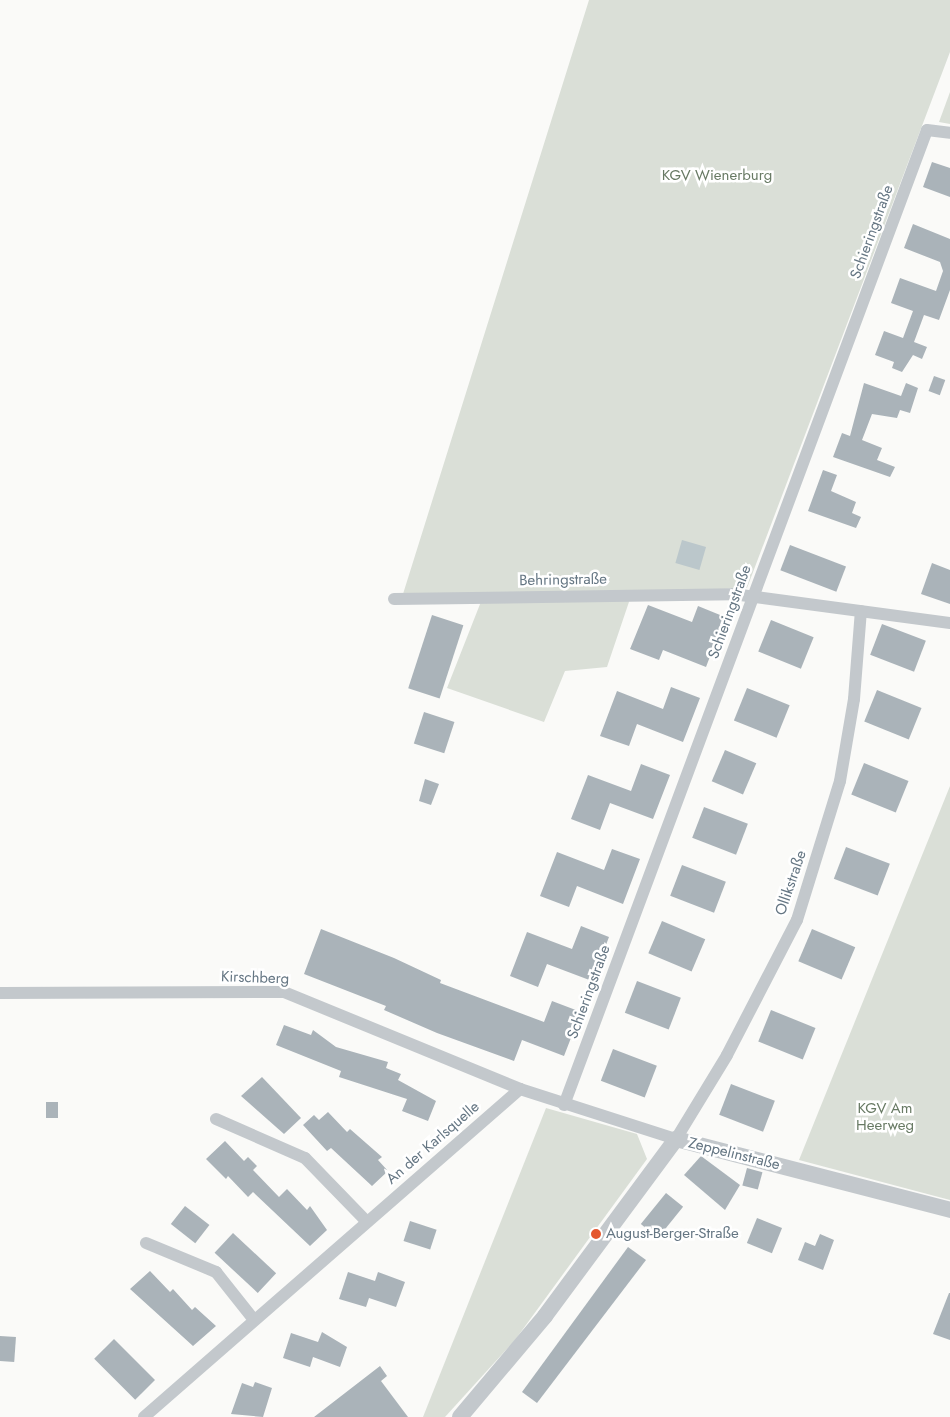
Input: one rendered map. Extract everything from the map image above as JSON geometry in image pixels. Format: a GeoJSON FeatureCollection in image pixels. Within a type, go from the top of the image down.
{"type":"FeatureCollection","features":[{"type":"Feature","properties":{"kind":"street","name":"Schieringstraße"},"geometry":{"type":"LineString","coordinates":[[564,1105],[927,130],[950,133]]}},
{"type":"Feature","properties":{"kind":"street","name":"Behringstraße"},"geometry":{"type":"LineString","coordinates":[[394,599],[733,594],[753,597]]}},
{"type":"Feature","properties":{"kind":"street"},"geometry":{"type":"LineString","coordinates":[[753,597],[950,623]]}},
{"type":"Feature","properties":{"kind":"street","name":"Ollikstraße"},"geometry":{"type":"LineString","coordinates":[[676,1139],[736,1038],[797,920],[840,781],[854,699],[861,612]]}},
{"type":"Feature","properties":{"kind":"street","name":"Kirschberg"},"geometry":{"type":"LineString","coordinates":[[0,993],[284,992],[520,1090]]}},
{"type":"Feature","properties":{"kind":"street","name":"Zeppelinstraße"},"geometry":{"type":"LineString","coordinates":[[520,1090],[676,1139],[950,1210]]}},
{"type":"Feature","properties":{"kind":"street","name":"An der Karlsquelle"},"geometry":{"type":"LineString","coordinates":[[144,1417],[520,1090]]}},
{"type":"Feature","properties":{"kind":"street"},"geometry":{"type":"LineString","coordinates":[[216,1119],[305,1158],[367,1222]]}},
{"type":"Feature","properties":{"kind":"street"},"geometry":{"type":"LineString","coordinates":[[460,1417],[545,1316],[676,1139]]}},
{"type":"Feature","properties":{"kind":"street"},"geometry":{"type":"LineString","coordinates":[[146,1243],[216,1272],[254,1320]]}},
{"type":"Feature","properties":{"kind":"green space","name":"KGV Wienerburg"},"geometry":{"type":"Polygon","coordinates":[[[589,0],[950,0],[950,52],[747,588],[632,593],[607,667],[565,671],[544,722],[447,688],[484,594],[403,594],[589,0]]]}},
{"type":"Feature","properties":{"kind":"green space"},"geometry":{"type":"Polygon","coordinates":[[[950,92],[950,124],[939,122],[950,92]]]}},
{"type":"Feature","properties":{"kind":"green space","name":"KGV Am Heerweg"},"geometry":{"type":"Polygon","coordinates":[[[950,786],[950,1200],[799,1160],[950,786]]]}},
{"type":"Feature","properties":{"kind":"green space"},"geometry":{"type":"Polygon","coordinates":[[[546,1108],[637,1134],[647,1159],[515,1340],[445,1417],[423,1417],[546,1108]]]}},
{"type":"Feature","properties":{"kind":"shaded area"},"geometry":{"type":"Polygon","coordinates":[[[682,540],[706,547],[699,570],[675,563],[682,540]]]}},
{"type":"Feature","properties":{"kind":"building"},"geometry":{"type":"Polygon","coordinates":[[[932,162],[950,168],[950,197],[923,187],[932,162]]]}},
{"type":"Feature","properties":{"kind":"building"},"geometry":{"type":"Polygon","coordinates":[[[913,224],[950,239],[950,290],[939,320],[924,315],[914,342],[927,347],[922,359],[913,355],[902,372],[892,368],[894,362],[875,355],[884,331],[903,338],[913,311],[891,303],[900,278],[936,291],[943,271],[940,262],[904,248],[913,224]]]}},
{"type":"Feature","properties":{"kind":"building"},"geometry":{"type":"Polygon","coordinates":[[[934,376],[945,380],[940,395],[929,391],[934,376]]]}},
{"type":"Feature","properties":{"kind":"building"},"geometry":{"type":"Polygon","coordinates":[[[864,383],[901,396],[906,383],[918,388],[910,413],[900,410],[897,418],[872,414],[862,440],[882,448],[877,460],[895,467],[890,477],[833,457],[842,433],[850,436],[864,383]]]}},
{"type":"Feature","properties":{"kind":"building"},"geometry":{"type":"Polygon","coordinates":[[[823,470],[837,475],[831,491],[856,502],[852,513],[861,517],[856,528],[808,511],[823,470]]]}},
{"type":"Feature","properties":{"kind":"building"},"geometry":{"type":"Polygon","coordinates":[[[790,545],[846,567],[836,592],[780,570],[790,545]]]}},
{"type":"Feature","properties":{"kind":"building"},"geometry":{"type":"Polygon","coordinates":[[[932,563],[950,570],[950,604],[921,594],[932,563]]]}},
{"type":"Feature","properties":{"kind":"building"},"geometry":{"type":"Polygon","coordinates":[[[648,605],[692,622],[698,606],[725,617],[706,667],[663,650],[659,660],[630,649],[648,605]]]}},
{"type":"Feature","properties":{"kind":"building"},"geometry":{"type":"Polygon","coordinates":[[[432,615],[463,625],[440,698],[408,688],[432,615]]]}},
{"type":"Feature","properties":{"kind":"building"},"geometry":{"type":"Polygon","coordinates":[[[771,620],[814,637],[801,669],[758,652],[771,620]]]}},
{"type":"Feature","properties":{"kind":"building"},"geometry":{"type":"Polygon","coordinates":[[[882,624],[926,641],[914,672],[870,655],[882,624]]]}},
{"type":"Feature","properties":{"kind":"building"},"geometry":{"type":"Polygon","coordinates":[[[671,687],[700,698],[683,742],[637,724],[629,746],[600,736],[617,691],[663,709],[671,687]]]}},
{"type":"Feature","properties":{"kind":"building"},"geometry":{"type":"Polygon","coordinates":[[[747,688],[790,705],[777,738],[734,720],[747,688]]]}},
{"type":"Feature","properties":{"kind":"building"},"geometry":{"type":"Polygon","coordinates":[[[877,690],[922,708],[909,740],[864,722],[877,690]]]}},
{"type":"Feature","properties":{"kind":"building"},"geometry":{"type":"Polygon","coordinates":[[[424,712],[454,722],[444,753],[414,743],[424,712]]]}},
{"type":"Feature","properties":{"kind":"building"},"geometry":{"type":"Polygon","coordinates":[[[725,750],[756,763],[743,795],[712,781],[725,750]]]}},
{"type":"Feature","properties":{"kind":"building"},"geometry":{"type":"Polygon","coordinates":[[[864,763],[909,781],[896,813],[851,795],[864,763]]]}},
{"type":"Feature","properties":{"kind":"building"},"geometry":{"type":"Polygon","coordinates":[[[641,764],[670,775],[653,819],[610,803],[600,830],[571,819],[588,775],[631,791],[641,764]]]}},
{"type":"Feature","properties":{"kind":"building"},"geometry":{"type":"Polygon","coordinates":[[[425,779],[439,784],[431,805],[419,801],[425,779]]]}},
{"type":"Feature","properties":{"kind":"building"},"geometry":{"type":"Polygon","coordinates":[[[704,807],[748,824],[736,855],[692,838],[704,807]]]}},
{"type":"Feature","properties":{"kind":"building"},"geometry":{"type":"Polygon","coordinates":[[[846,847],[890,864],[878,896],[834,879],[846,847]]]}},
{"type":"Feature","properties":{"kind":"building"},"geometry":{"type":"Polygon","coordinates":[[[612,849],[640,859],[623,904],[577,886],[569,907],[540,896],[557,852],[604,870],[612,849]]]}},
{"type":"Feature","properties":{"kind":"building"},"geometry":{"type":"Polygon","coordinates":[[[682,865],[726,882],[714,913],[670,896],[682,865]]]}},
{"type":"Feature","properties":{"kind":"building"},"geometry":{"type":"Polygon","coordinates":[[[662,921],[705,939],[692,972],[648,953],[662,921]]]}},
{"type":"Feature","properties":{"kind":"building"},"geometry":{"type":"Polygon","coordinates":[[[581,926],[609,937],[592,981],[547,964],[538,987],[510,976],[527,932],[572,949],[581,926]]]}},
{"type":"Feature","properties":{"kind":"building"},"geometry":{"type":"Polygon","coordinates":[[[321,929],[394,958],[441,980],[440,983],[544,1022],[552,1001],[581,1012],[564,1056],[522,1040],[514,1061],[437,1033],[384,1010],[386,1006],[304,974],[321,929]]]}},
{"type":"Feature","properties":{"kind":"building"},"geometry":{"type":"Polygon","coordinates":[[[812,929],[855,947],[842,980],[798,961],[812,929]]]}},
{"type":"Feature","properties":{"kind":"building"},"geometry":{"type":"Polygon","coordinates":[[[637,981],[681,998],[669,1030],[625,1013],[637,981]]]}},
{"type":"Feature","properties":{"kind":"building"},"geometry":{"type":"Polygon","coordinates":[[[771,1010],[816,1028],[803,1060],[758,1042],[771,1010]]]}},
{"type":"Feature","properties":{"kind":"building"},"geometry":{"type":"Polygon","coordinates":[[[284,1025],[311,1035],[313,1030],[336,1047],[388,1062],[386,1068],[401,1074],[398,1080],[436,1101],[428,1121],[402,1111],[407,1099],[339,1077],[341,1071],[276,1045],[284,1025]]]}},
{"type":"Feature","properties":{"kind":"building"},"geometry":{"type":"Polygon","coordinates":[[[613,1049],[657,1066],[645,1098],[601,1081],[613,1049]]]}},
{"type":"Feature","properties":{"kind":"building"},"geometry":{"type":"Polygon","coordinates":[[[262,1077],[301,1118],[284,1134],[241,1096],[262,1077]]]}},
{"type":"Feature","properties":{"kind":"building"},"geometry":{"type":"Polygon","coordinates":[[[731,1084],[775,1101],[763,1132],[719,1115],[731,1084]]]}},
{"type":"Feature","properties":{"kind":"building"},"geometry":{"type":"Polygon","coordinates":[[[46,1102],[58,1102],[58,1118],[46,1118],[46,1102]]]}},
{"type":"Feature","properties":{"kind":"building"},"geometry":{"type":"Polygon","coordinates":[[[328,1112],[347,1132],[350,1129],[382,1157],[378,1160],[388,1171],[372,1186],[331,1148],[327,1151],[303,1125],[314,1115],[319,1120],[328,1112]]]}},
{"type":"Feature","properties":{"kind":"building"},"geometry":{"type":"Polygon","coordinates":[[[225,1141],[244,1161],[248,1157],[257,1166],[253,1170],[279,1197],[287,1189],[307,1210],[310,1206],[327,1230],[310,1246],[253,1192],[248,1197],[228,1176],[226,1179],[206,1159],[225,1141]]]}},
{"type":"Feature","properties":{"kind":"building"},"geometry":{"type":"Polygon","coordinates":[[[701,1156],[740,1185],[725,1210],[684,1175],[701,1156]]]}},
{"type":"Feature","properties":{"kind":"building"},"geometry":{"type":"Polygon","coordinates":[[[747,1168],[762,1172],[758,1190],[742,1185],[747,1168]]]}},
{"type":"Feature","properties":{"kind":"building"},"geometry":{"type":"Polygon","coordinates":[[[666,1193],[683,1207],[658,1238],[641,1224],[666,1193]]]}},
{"type":"Feature","properties":{"kind":"building"},"geometry":{"type":"Polygon","coordinates":[[[185,1206],[209,1225],[195,1243],[171,1224],[185,1206]]]}},
{"type":"Feature","properties":{"kind":"building"},"geometry":{"type":"Polygon","coordinates":[[[757,1218],[782,1228],[772,1253],[747,1243],[757,1218]]]}},
{"type":"Feature","properties":{"kind":"building"},"geometry":{"type":"Polygon","coordinates":[[[410,1221],[437,1230],[430,1250],[404,1241],[410,1221]]]}},
{"type":"Feature","properties":{"kind":"building"},"geometry":{"type":"Polygon","coordinates":[[[233,1233],[276,1273],[258,1293],[215,1253],[233,1233]]]}},
{"type":"Feature","properties":{"kind":"building"},"geometry":{"type":"Polygon","coordinates":[[[820,1234],[834,1240],[823,1270],[798,1260],[805,1242],[815,1246],[820,1234]]]}},
{"type":"Feature","properties":{"kind":"building"},"geometry":{"type":"Polygon","coordinates":[[[628,1247],[646,1260],[537,1403],[522,1392],[628,1247]]]}},
{"type":"Feature","properties":{"kind":"building"},"geometry":{"type":"Polygon","coordinates":[[[150,1271],[170,1292],[173,1289],[192,1310],[195,1307],[216,1326],[193,1346],[130,1289],[150,1271]]]}},
{"type":"Feature","properties":{"kind":"building"},"geometry":{"type":"Polygon","coordinates":[[[348,1272],[375,1281],[378,1272],[405,1282],[396,1307],[369,1298],[366,1307],[339,1299],[348,1272]]]}},
{"type":"Feature","properties":{"kind":"building"},"geometry":{"type":"Polygon","coordinates":[[[950,1293],[950,1340],[933,1334],[950,1293]]]}},
{"type":"Feature","properties":{"kind":"building"},"geometry":{"type":"Polygon","coordinates":[[[322,1332],[347,1347],[340,1367],[313,1357],[310,1367],[283,1358],[291,1333],[318,1342],[322,1332]]]}},
{"type":"Feature","properties":{"kind":"building"},"geometry":{"type":"Polygon","coordinates":[[[0,1336],[16,1337],[14,1362],[0,1361],[0,1336]]]}},
{"type":"Feature","properties":{"kind":"building"},"geometry":{"type":"Polygon","coordinates":[[[114,1339],[155,1380],[135,1400],[94,1359],[114,1339]]]}},
{"type":"Feature","properties":{"kind":"building"},"geometry":{"type":"Polygon","coordinates":[[[380,1366],[387,1376],[381,1381],[408,1417],[314,1417],[380,1366]]]}},
{"type":"Feature","properties":{"kind":"building"},"geometry":{"type":"Polygon","coordinates":[[[255,1382],[272,1388],[263,1417],[231,1414],[242,1383],[253,1387],[255,1382]]]}},
{"type":"Feature","properties":{"kind":"place","name":"August-Berger-Straße"},"geometry":{"type":"Point","coordinates":[596,1234]}}]}
